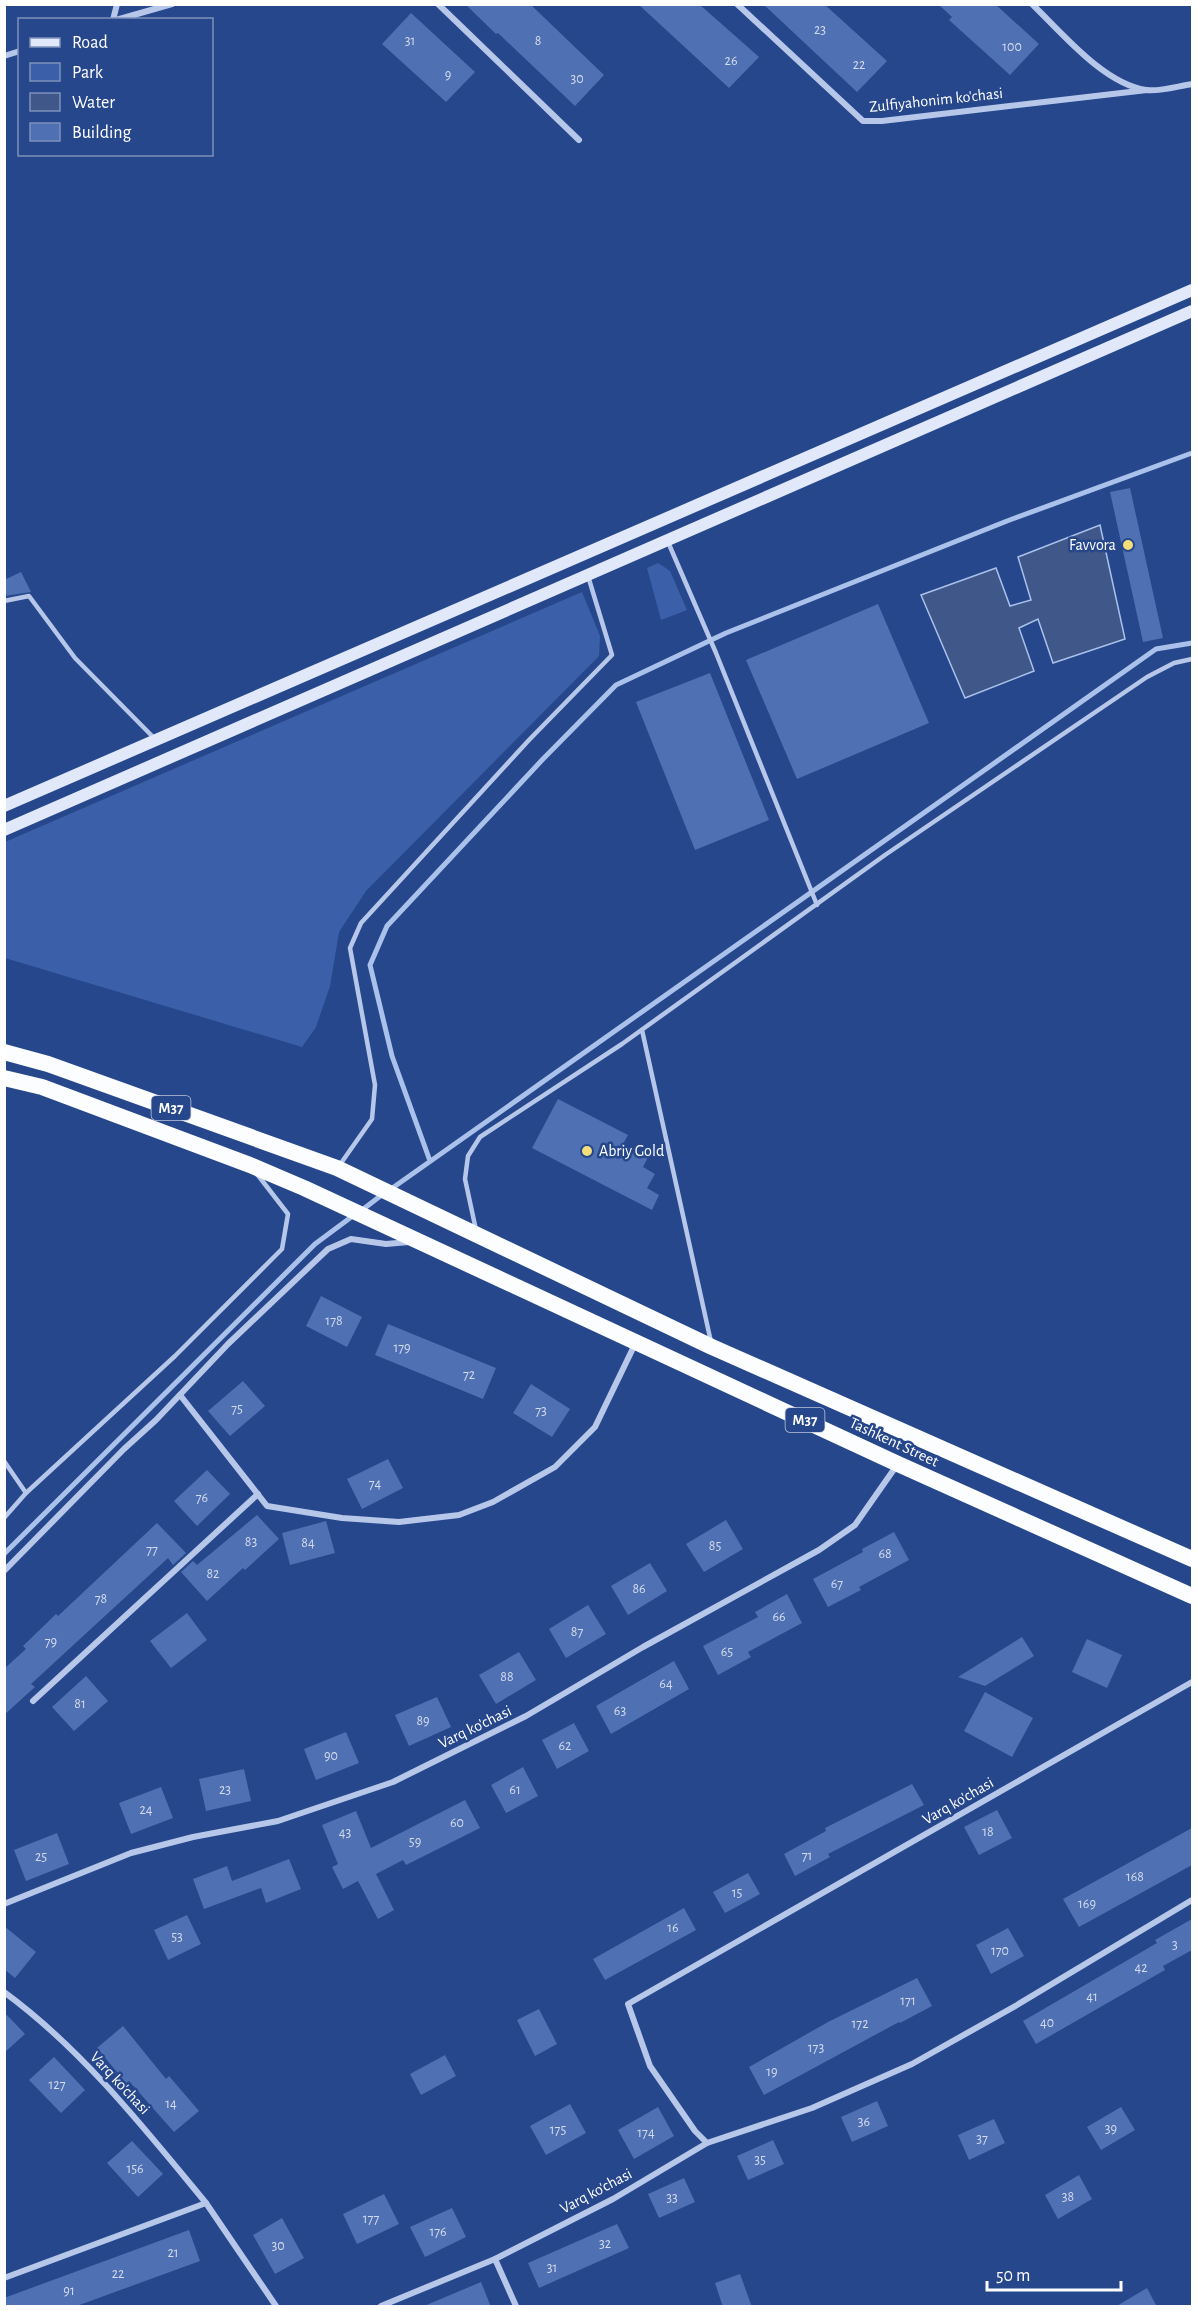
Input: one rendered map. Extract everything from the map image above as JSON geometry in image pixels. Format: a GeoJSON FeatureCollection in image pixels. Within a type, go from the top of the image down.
{"type":"FeatureCollection","features":[{"type":"Feature","properties":{"kind":"highway","name":"M37"},"geometry":{"type":"LineString","coordinates":[[4,1052],[48,1064],[337,1168]]}},
{"type":"Feature","properties":{"kind":"highway","name":"M37"},"geometry":{"type":"LineString","coordinates":[[4,1078],[42,1087],[250,1165],[419,1241]]}},
{"type":"Feature","properties":{"kind":"highway","name":"Tashkent Street"},"geometry":{"type":"LineString","coordinates":[[337,1168],[712,1347],[1192,1559]]}},
{"type":"Feature","properties":{"kind":"highway","name":"Tashkent Street"},"geometry":{"type":"LineString","coordinates":[[419,1241],[898,1464],[1192,1596]]}},
{"type":"Feature","properties":{"kind":"main road"},"geometry":{"type":"LineString","coordinates":[[4,806],[1192,290]]}},
{"type":"Feature","properties":{"kind":"main road"},"geometry":{"type":"LineString","coordinates":[[4,830],[1192,311]]}},
{"type":"Feature","properties":{"kind":"street"},"geometry":{"type":"LineString","coordinates":[[121,18],[172,4]]}},
{"type":"Feature","properties":{"kind":"street"},"geometry":{"type":"LineString","coordinates":[[438,4],[579,140]]}},
{"type":"Feature","properties":{"kind":"street","name":"Zulfiyahonim ko'chasi"},"geometry":{"type":"LineString","coordinates":[[737,4],[863,121],[882,121],[1192,84]]}},
{"type":"Feature","properties":{"kind":"street","name":"Zulfiyahonim ko'chasi"},"geometry":{"type":"LineString","coordinates":[[1032,4],[1105,72],[1124,83],[1147,90]]}},
{"type":"Feature","properties":{"kind":"street"},"geometry":{"type":"LineString","coordinates":[[4,1571],[228,1344],[328,1249],[351,1239],[386,1244],[419,1241]]}},
{"type":"Feature","properties":{"kind":"street"},"geometry":{"type":"LineString","coordinates":[[180,1395],[267,1506],[342,1518],[399,1522],[459,1515],[493,1502],[555,1467],[595,1427],[636,1342]]}},
{"type":"Feature","properties":{"kind":"street","name":"Varq ko'chasi"},"geometry":{"type":"LineString","coordinates":[[4,1904],[131,1853],[193,1837],[278,1821],[393,1782],[526,1716],[643,1647],[819,1551],[855,1525],[898,1464]]}},
{"type":"Feature","properties":{"kind":"street"},"geometry":{"type":"LineString","coordinates":[[33,1701],[258,1494]]}},
{"type":"Feature","properties":{"kind":"street","name":"Varq ko'chasi"},"geometry":{"type":"LineString","coordinates":[[707,2143],[695,2131],[650,2066],[628,2004],[1192,1682]]}},
{"type":"Feature","properties":{"kind":"street","name":"Varq ko'chasi"},"geometry":{"type":"LineString","coordinates":[[381,2307],[495,2259],[612,2199],[707,2143],[812,2108],[912,2064],[1017,2005],[1192,1900]]}},
{"type":"Feature","properties":{"kind":"street","name":"Varq ko'chasi"},"geometry":{"type":"LineString","coordinates":[[4,1992],[31,2012],[89,2069],[151,2136],[206,2203],[276,2307]]}},
{"type":"Feature","properties":{"kind":"street"},"geometry":{"type":"LineString","coordinates":[[4,2278],[206,2203]]}},
{"type":"Feature","properties":{"kind":"street"},"geometry":{"type":"LineString","coordinates":[[495,2259],[516,2307]]}},
{"type":"Feature","properties":{"kind":"lane"},"geometry":{"type":"LineString","coordinates":[[667,540],[716,653],[817,905]]}},
{"type":"Feature","properties":{"kind":"lane"},"geometry":{"type":"LineString","coordinates":[[337,1168],[372,1119],[375,1085],[350,948],[361,923],[529,740],[612,655],[588,574]]}},
{"type":"Feature","properties":{"kind":"lane"},"geometry":{"type":"LineString","coordinates":[[4,601],[28,596],[75,658],[157,741]]}},
{"type":"Feature","properties":{"kind":"lane"},"geometry":{"type":"LineString","coordinates":[[476,1233],[465,1179],[468,1156],[480,1137],[642,1029],[885,855],[1147,676],[1174,663],[1192,659]]}},
{"type":"Feature","properties":{"kind":"lane"},"geometry":{"type":"LineString","coordinates":[[642,1029],[712,1347]]}},
{"type":"Feature","properties":{"kind":"lane"},"geometry":{"type":"LineString","coordinates":[[4,1518],[26,1493],[175,1356],[282,1249],[288,1214],[250,1165]]}},
{"type":"Feature","properties":{"kind":"lane"},"geometry":{"type":"LineString","coordinates":[[4,1461],[26,1493]]}},
{"type":"Feature","properties":{"kind":"green space"},"geometry":{"type":"Polygon","coordinates":[[[658,563],[670,571],[687,610],[661,620],[647,568],[658,563]]]}},
{"type":"Feature","properties":{"kind":"green space"},"geometry":{"type":"Polygon","coordinates":[[[582,592],[600,636],[599,656],[366,891],[339,932],[330,986],[316,1027],[302,1047],[5,958],[5,842],[582,592]]]}},
{"type":"Feature","properties":{"kind":"water"},"geometry":{"type":"Polygon","coordinates":[[[1100,525],[1125,639],[1053,663],[1038,619],[1019,628],[1034,671],[965,698],[921,595],[996,568],[1010,606],[1031,600],[1018,557],[1100,525]]]}},
{"type":"Feature","properties":{"kind":"building"},"geometry":{"type":"Polygon","coordinates":[[[465,4],[530,4],[604,75],[575,106],[465,4]]]}},
{"type":"Feature","properties":{"kind":"building"},"geometry":{"type":"Polygon","coordinates":[[[638,4],[699,4],[759,57],[729,88],[638,4]]]}},
{"type":"Feature","properties":{"kind":"building"},"geometry":{"type":"Polygon","coordinates":[[[763,4],[824,4],[887,61],[857,92],[763,4]]]}},
{"type":"Feature","properties":{"kind":"building"},"geometry":{"type":"Polygon","coordinates":[[[938,4],[995,4],[1039,44],[1010,75],[949,20],[952,17],[938,4]]]}},
{"type":"Feature","properties":{"kind":"building"},"geometry":{"type":"Polygon","coordinates":[[[411,13],[475,72],[446,102],[382,44],[411,13]]]}},
{"type":"Feature","properties":{"kind":"building"},"geometry":{"type":"Polygon","coordinates":[[[1130,488],[1163,638],[1143,642],[1110,492],[1130,488]]]}},
{"type":"Feature","properties":{"kind":"building"},"geometry":{"type":"Polygon","coordinates":[[[21,572],[31,592],[4,596],[4,580],[21,572]]]}},
{"type":"Feature","properties":{"kind":"building"},"geometry":{"type":"Polygon","coordinates":[[[878,604],[929,723],[797,779],[746,660],[878,604]]]}},
{"type":"Feature","properties":{"kind":"building"},"geometry":{"type":"Polygon","coordinates":[[[710,673],[769,820],[695,850],[636,702],[710,673]]]}},
{"type":"Feature","properties":{"kind":"building"},"geometry":{"type":"Polygon","coordinates":[[[558,1099],[628,1135],[623,1144],[648,1157],[643,1167],[655,1174],[647,1188],[659,1195],[652,1210],[532,1148],[558,1099]]]}},
{"type":"Feature","properties":{"kind":"building"},"geometry":{"type":"Polygon","coordinates":[[[321,1296],[362,1317],[347,1347],[306,1326],[321,1296]]]}},
{"type":"Feature","properties":{"kind":"building"},"geometry":{"type":"Polygon","coordinates":[[[388,1324],[496,1368],[483,1399],[375,1355],[388,1324]]]}},
{"type":"Feature","properties":{"kind":"building"},"geometry":{"type":"Polygon","coordinates":[[[243,1381],[265,1406],[230,1436],[208,1411],[243,1381]]]}},
{"type":"Feature","properties":{"kind":"building"},"geometry":{"type":"Polygon","coordinates":[[[531,1384],[570,1409],[552,1437],[513,1413],[531,1384]]]}},
{"type":"Feature","properties":{"kind":"building"},"geometry":{"type":"Polygon","coordinates":[[[388,1459],[403,1488],[362,1509],[347,1479],[388,1459]]]}},
{"type":"Feature","properties":{"kind":"building"},"geometry":{"type":"Polygon","coordinates":[[[207,1470],[230,1494],[197,1526],[174,1501],[207,1470]]]}},
{"type":"Feature","properties":{"kind":"building"},"geometry":{"type":"Polygon","coordinates":[[[257,1515],[279,1539],[207,1601],[181,1572],[193,1561],[197,1565],[257,1515]]]}},
{"type":"Feature","properties":{"kind":"building"},"geometry":{"type":"Polygon","coordinates":[[[726,1520],[743,1549],[704,1572],[686,1544],[726,1520]]]}},
{"type":"Feature","properties":{"kind":"building"},"geometry":{"type":"Polygon","coordinates":[[[326,1521],[335,1553],[290,1565],[282,1533],[326,1521]]]}},
{"type":"Feature","properties":{"kind":"building"},"geometry":{"type":"Polygon","coordinates":[[[157,1523],[186,1553],[173,1565],[168,1558],[31,1684],[35,1687],[4,1715],[4,1669],[26,1649],[23,1646],[56,1614],[58,1616],[157,1523]]]}},
{"type":"Feature","properties":{"kind":"building"},"geometry":{"type":"Polygon","coordinates":[[[894,1532],[909,1560],[859,1587],[861,1590],[828,1607],[813,1579],[894,1532]]]}},
{"type":"Feature","properties":{"kind":"building"},"geometry":{"type":"Polygon","coordinates":[[[650,1563],[667,1591],[628,1615],[611,1586],[650,1563]]]}},
{"type":"Feature","properties":{"kind":"building"},"geometry":{"type":"Polygon","coordinates":[[[787,1594],[802,1623],[748,1652],[751,1657],[718,1675],[703,1646],[758,1617],[755,1612],[787,1594]]]}},
{"type":"Feature","properties":{"kind":"building"},"geometry":{"type":"Polygon","coordinates":[[[588,1605],[606,1634],[566,1658],[549,1629],[588,1605]]]}},
{"type":"Feature","properties":{"kind":"building"},"geometry":{"type":"Polygon","coordinates":[[[187,1613],[207,1640],[171,1668],[150,1641],[187,1613]]]}},
{"type":"Feature","properties":{"kind":"building"},"geometry":{"type":"Polygon","coordinates":[[[1022,1637],[1034,1656],[985,1686],[958,1677],[1022,1637]]]}},
{"type":"Feature","properties":{"kind":"building"},"geometry":{"type":"Polygon","coordinates":[[[1087,1639],[1122,1655],[1107,1688],[1072,1672],[1087,1639]]]}},
{"type":"Feature","properties":{"kind":"building"},"geometry":{"type":"Polygon","coordinates":[[[519,1652],[536,1680],[496,1704],[479,1675],[519,1652]]]}},
{"type":"Feature","properties":{"kind":"building"},"geometry":{"type":"Polygon","coordinates":[[[674,1661],[689,1689],[611,1734],[596,1706],[674,1661]]]}},
{"type":"Feature","properties":{"kind":"building"},"geometry":{"type":"Polygon","coordinates":[[[86,1676],[108,1701],[74,1731],[52,1707],[86,1676]]]}},
{"type":"Feature","properties":{"kind":"building"},"geometry":{"type":"Polygon","coordinates":[[[985,1692],[1033,1718],[1012,1757],[964,1731],[985,1692]]]}},
{"type":"Feature","properties":{"kind":"building"},"geometry":{"type":"Polygon","coordinates":[[[437,1697],[451,1727],[409,1746],[395,1715],[437,1697]]]}},
{"type":"Feature","properties":{"kind":"building"},"geometry":{"type":"Polygon","coordinates":[[[574,1723],[589,1751],[557,1769],[542,1740],[574,1723]]]}},
{"type":"Feature","properties":{"kind":"building"},"geometry":{"type":"Polygon","coordinates":[[[346,1732],[359,1763],[316,1780],[304,1749],[346,1732]]]}},
{"type":"Feature","properties":{"kind":"building"},"geometry":{"type":"Polygon","coordinates":[[[523,1767],[538,1796],[506,1813],[491,1785],[523,1767]]]}},
{"type":"Feature","properties":{"kind":"building"},"geometry":{"type":"Polygon","coordinates":[[[244,1769],[251,1801],[206,1811],[199,1779],[244,1769]]]}},
{"type":"Feature","properties":{"kind":"building"},"geometry":{"type":"Polygon","coordinates":[[[912,1784],[924,1805],[828,1854],[830,1857],[795,1876],[784,1854],[826,1831],[825,1828],[912,1784]]]}},
{"type":"Feature","properties":{"kind":"building"},"geometry":{"type":"Polygon","coordinates":[[[161,1787],[173,1818],[131,1834],[119,1803],[161,1787]]]}},
{"type":"Feature","properties":{"kind":"building"},"geometry":{"type":"Polygon","coordinates":[[[465,1800],[480,1828],[406,1865],[403,1860],[376,1874],[394,1910],[378,1919],[358,1881],[343,1889],[332,1867],[338,1864],[322,1825],[356,1811],[371,1848],[465,1800]]]}},
{"type":"Feature","properties":{"kind":"building"},"geometry":{"type":"Polygon","coordinates":[[[997,1810],[1012,1838],[979,1855],[964,1827],[997,1810]]]}},
{"type":"Feature","properties":{"kind":"building"},"geometry":{"type":"Polygon","coordinates":[[[1192,1828],[1192,1865],[1079,1927],[1063,1899],[1192,1828]]]}},
{"type":"Feature","properties":{"kind":"building"},"geometry":{"type":"Polygon","coordinates":[[[57,1833],[69,1864],[26,1881],[14,1850],[57,1833]]]}},
{"type":"Feature","properties":{"kind":"building"},"geometry":{"type":"Polygon","coordinates":[[[289,1859],[301,1889],[266,1903],[261,1888],[204,1909],[193,1879],[227,1866],[232,1881],[289,1859]]]}},
{"type":"Feature","properties":{"kind":"building"},"geometry":{"type":"Polygon","coordinates":[[[748,1873],[760,1894],[725,1913],[713,1892],[748,1873]]]}},
{"type":"Feature","properties":{"kind":"building"},"geometry":{"type":"Polygon","coordinates":[[[684,1908],[696,1930],[605,1980],[593,1959],[684,1908]]]}},
{"type":"Feature","properties":{"kind":"building"},"geometry":{"type":"Polygon","coordinates":[[[187,1915],[201,1944],[168,1960],[154,1930],[187,1915]]]}},
{"type":"Feature","properties":{"kind":"building"},"geometry":{"type":"Polygon","coordinates":[[[1192,1919],[1192,1950],[1163,1966],[1165,1970],[1036,2044],[1023,2021],[1157,1943],[1155,1940],[1192,1919]]]}},
{"type":"Feature","properties":{"kind":"building"},"geometry":{"type":"Polygon","coordinates":[[[4,1926],[36,1952],[15,1978],[4,1969],[4,1926]]]}},
{"type":"Feature","properties":{"kind":"building"},"geometry":{"type":"Polygon","coordinates":[[[1008,1928],[1024,1956],[991,1974],[976,1945],[1008,1928]]]}},
{"type":"Feature","properties":{"kind":"building"},"geometry":{"type":"Polygon","coordinates":[[[917,1978],[932,2006],[764,2095],[749,2067],[828,2022],[917,1978]]]}},
{"type":"Feature","properties":{"kind":"building"},"geometry":{"type":"Polygon","coordinates":[[[539,2009],[557,2044],[535,2056],[517,2020],[539,2009]]]}},
{"type":"Feature","properties":{"kind":"building"},"geometry":{"type":"Polygon","coordinates":[[[4,2012],[25,2034],[4,2053],[4,2012]]]}},
{"type":"Feature","properties":{"kind":"building"},"geometry":{"type":"Polygon","coordinates":[[[123,2026],[166,2079],[169,2076],[199,2111],[174,2132],[129,2081],[126,2083],[97,2048],[123,2026]]]}},
{"type":"Feature","properties":{"kind":"building"},"geometry":{"type":"Polygon","coordinates":[[[445,2055],[456,2076],[421,2095],[410,2074],[445,2055]]]}},
{"type":"Feature","properties":{"kind":"building"},"geometry":{"type":"Polygon","coordinates":[[[54,2057],[85,2090],[61,2113],[29,2080],[54,2057]]]}},
{"type":"Feature","properties":{"kind":"building"},"geometry":{"type":"Polygon","coordinates":[[[877,2101],[888,2126],[852,2142],[841,2117],[877,2101]]]}},
{"type":"Feature","properties":{"kind":"building"},"geometry":{"type":"Polygon","coordinates":[[[570,2104],[586,2133],[546,2155],[530,2126],[570,2104]]]}},
{"type":"Feature","properties":{"kind":"building"},"geometry":{"type":"Polygon","coordinates":[[[658,2107],[674,2136],[634,2159],[618,2130],[658,2107]]]}},
{"type":"Feature","properties":{"kind":"building"},"geometry":{"type":"Polygon","coordinates":[[[1121,2107],[1135,2130],[1101,2150],[1087,2127],[1121,2107]]]}},
{"type":"Feature","properties":{"kind":"building"},"geometry":{"type":"Polygon","coordinates":[[[994,2119],[1005,2143],[969,2160],[958,2135],[994,2119]]]}},
{"type":"Feature","properties":{"kind":"building"},"geometry":{"type":"Polygon","coordinates":[[[773,2140],[784,2164],[748,2180],[737,2156],[773,2140]]]}},
{"type":"Feature","properties":{"kind":"building"},"geometry":{"type":"Polygon","coordinates":[[[132,2141],[163,2174],[138,2197],[107,2163],[132,2141]]]}},
{"type":"Feature","properties":{"kind":"building"},"geometry":{"type":"Polygon","coordinates":[[[1079,2175],[1092,2199],[1058,2219],[1045,2195],[1079,2175]]]}},
{"type":"Feature","properties":{"kind":"building"},"geometry":{"type":"Polygon","coordinates":[[[684,2178],[695,2202],[659,2218],[648,2194],[684,2178]]]}},
{"type":"Feature","properties":{"kind":"building"},"geometry":{"type":"Polygon","coordinates":[[[384,2194],[399,2224],[357,2244],[343,2214],[384,2194]]]}},
{"type":"Feature","properties":{"kind":"building"},"geometry":{"type":"Polygon","coordinates":[[[452,2208],[466,2237],[425,2257],[410,2227],[452,2208]]]}},
{"type":"Feature","properties":{"kind":"building"},"geometry":{"type":"Polygon","coordinates":[[[282,2218],[304,2258],[275,2274],[253,2235],[282,2218]]]}},
{"type":"Feature","properties":{"kind":"building"},"geometry":{"type":"Polygon","coordinates":[[[617,2224],[629,2248],[539,2288],[528,2263],[617,2224]]]}},
{"type":"Feature","properties":{"kind":"building"},"geometry":{"type":"Polygon","coordinates":[[[189,2230],[200,2261],[74,2307],[4,2307],[4,2298],[189,2230]]]}},
{"type":"Feature","properties":{"kind":"building"},"geometry":{"type":"Polygon","coordinates":[[[740,2274],[752,2307],[723,2307],[715,2283],[740,2274]]]}},
{"type":"Feature","properties":{"kind":"building"},"geometry":{"type":"Polygon","coordinates":[[[481,2282],[491,2307],[424,2307],[424,2306],[481,2282]]]}},
{"type":"Feature","properties":{"kind":"building"},"geometry":{"type":"Polygon","coordinates":[[[1147,2288],[1157,2307],[1115,2307],[1147,2288]]]}},
{"type":"Feature","properties":{"kind":"waterway"},"geometry":{"type":"LineString","coordinates":[[430,1161],[392,1056],[370,965],[387,926],[543,759],[616,685],[726,633],[1007,521],[1192,453]]}},
{"type":"Feature","properties":{"kind":"waterway"},"geometry":{"type":"LineString","coordinates":[[391,1189],[1156,649],[1192,643]]}},
{"type":"Feature","properties":{"kind":"waterway"},"geometry":{"type":"LineString","coordinates":[[362,1210],[383,1194]]}},
{"type":"Feature","properties":{"kind":"waterway"},"geometry":{"type":"LineString","coordinates":[[4,1554],[315,1244],[354,1215]]}},
{"type":"Feature","properties":{"kind":"place","name":"Favvora"},"geometry":{"type":"Point","coordinates":[1128,545]}},
{"type":"Feature","properties":{"kind":"place","name":"Abriy Gold"},"geometry":{"type":"Point","coordinates":[587,1151]}}]}
